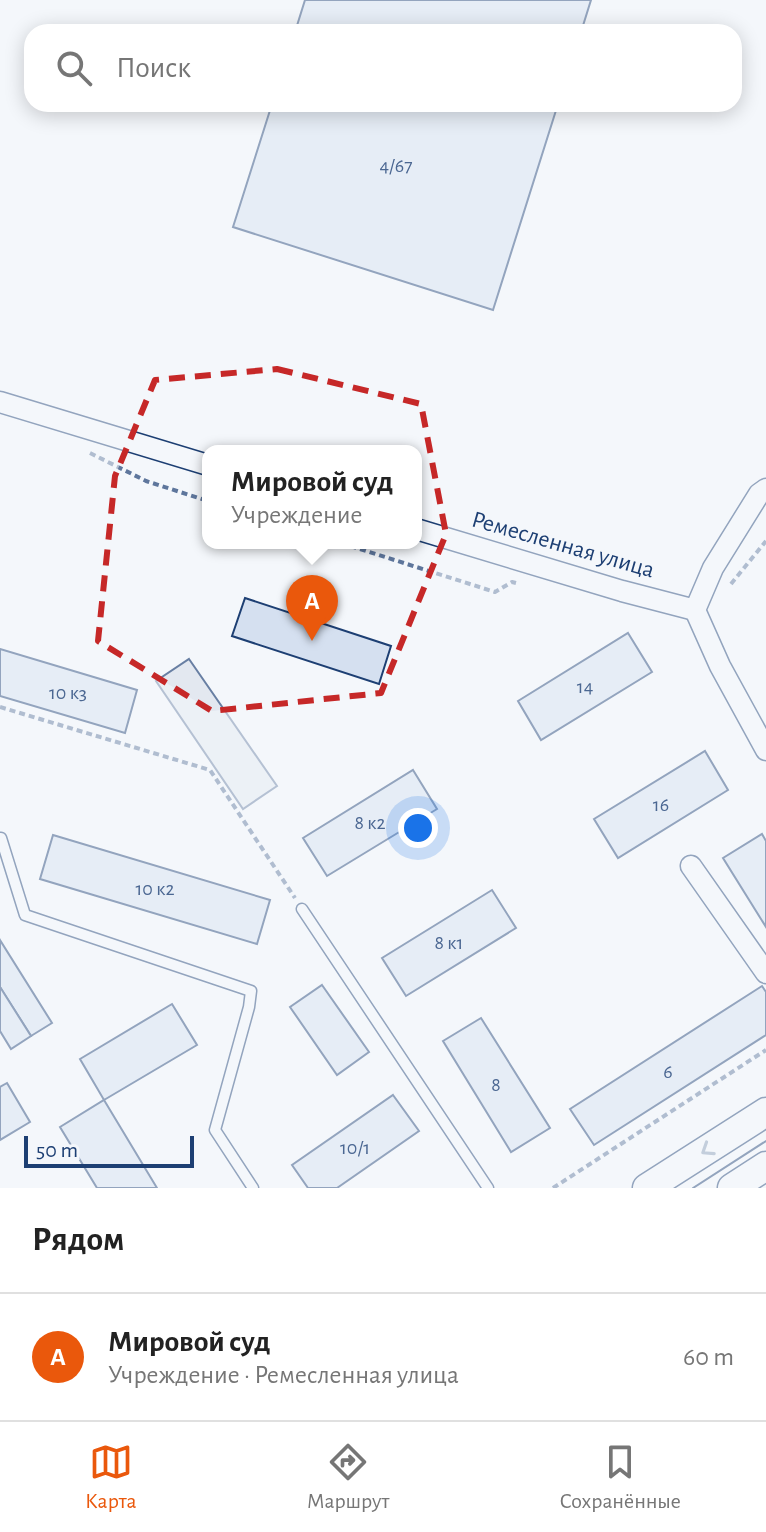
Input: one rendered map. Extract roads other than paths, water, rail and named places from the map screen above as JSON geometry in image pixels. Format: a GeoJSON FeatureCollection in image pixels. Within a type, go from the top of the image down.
{"type":"FeatureCollection","features":[{"type":"Feature","properties":{"kind":"main road"},"geometry":{"type":"LineString","coordinates":[[647,1188],[766,1112]]}},
{"type":"Feature","properties":{"kind":"main road"},"geometry":{"type":"LineString","coordinates":[[732,1188],[766,1166]]}},
{"type":"Feature","properties":{"kind":"street"},"geometry":{"type":"LineString","coordinates":[[0,402],[202,463]]}},
{"type":"Feature","properties":{"kind":"street"},"geometry":{"type":"LineString","coordinates":[[766,489],[759,494],[713,568],[695,610],[720,666],[766,750]]}},
{"type":"Feature","properties":{"kind":"street","name":"Ремесленная улица"},"geometry":{"type":"LineString","coordinates":[[422,531],[695,610]]}},
{"type":"Feature","properties":{"kind":"street"},"geometry":{"type":"LineString","coordinates":[[691,866],[766,973]]}},
{"type":"Feature","properties":{"kind":"lane"},"geometry":{"type":"LineString","coordinates":[[1,838],[25,915],[251,991],[215,1130],[253,1188]]}},
{"type":"Feature","properties":{"kind":"lane"},"geometry":{"type":"LineString","coordinates":[[302,909],[488,1188]]}},
{"type":"Feature","properties":{"kind":"tram line"},"geometry":{"type":"LineString","coordinates":[[693,1188],[766,1141]]}},
{"type":"Feature","properties":{"kind":"place","name":"Мировой суд"},"geometry":{"type":"Point","coordinates":[312,641]}}]}
